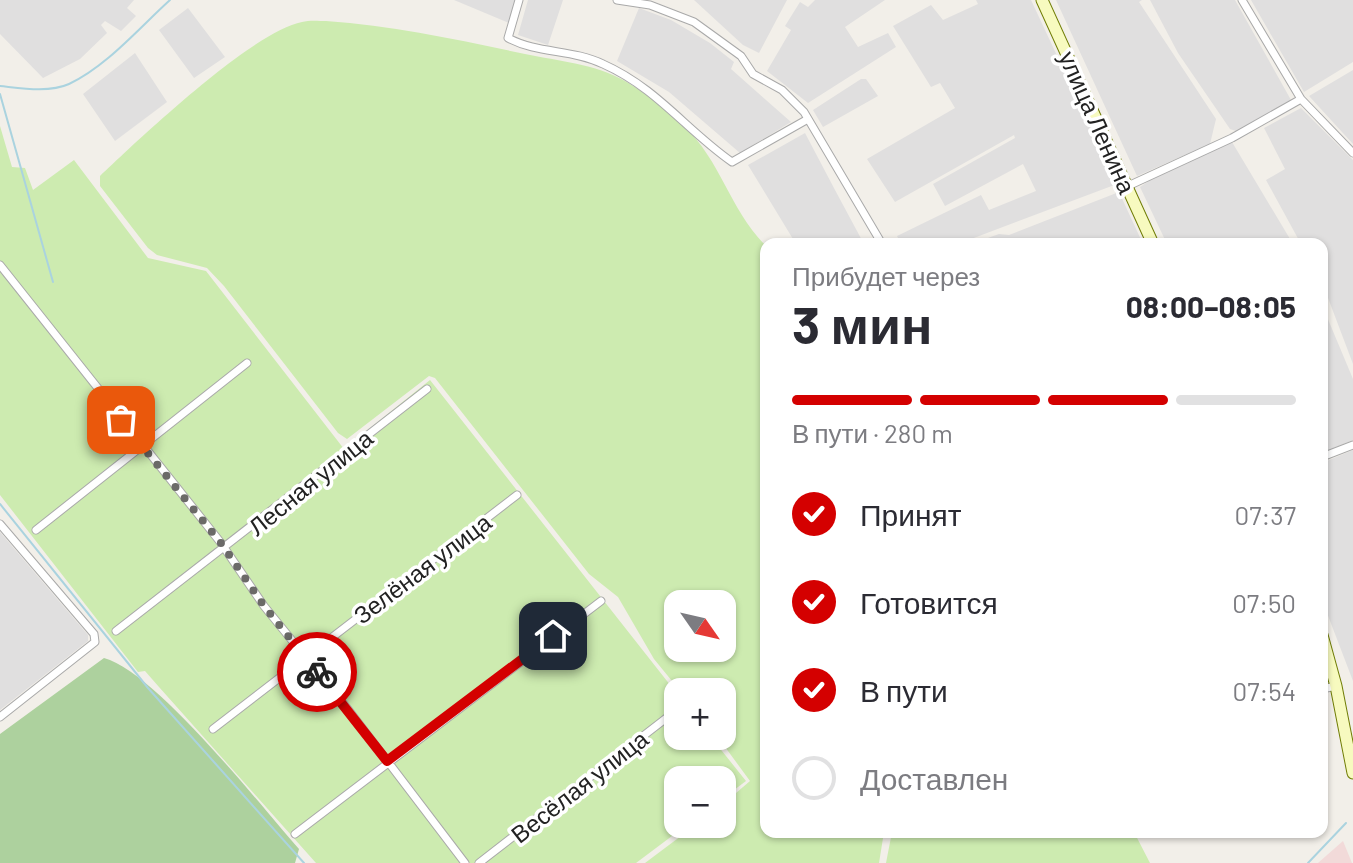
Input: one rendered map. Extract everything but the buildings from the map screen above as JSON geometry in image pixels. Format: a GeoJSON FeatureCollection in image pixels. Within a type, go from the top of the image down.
{"type":"FeatureCollection","features":[{"type":"Feature","properties":{"kind":"main road","name":"улица Ленина"},"geometry":{"type":"LineString","coordinates":[[1042,0],[1150,238]]}},
{"type":"Feature","properties":{"kind":"main road"},"geometry":{"type":"LineString","coordinates":[[1328,657],[1353,773]]}},
{"type":"Feature","properties":{"kind":"street"},"geometry":{"type":"LineString","coordinates":[[519,0],[508,38],[528,49],[585,56],[626,76],[674,109],[732,162],[808,119]]}},
{"type":"Feature","properties":{"kind":"street"},"geometry":{"type":"LineString","coordinates":[[617,0],[650,5],[694,22],[741,56],[753,74],[782,90],[808,119],[878,238]]}},
{"type":"Feature","properties":{"kind":"street"},"geometry":{"type":"LineString","coordinates":[[1242,0],[1301,99],[1353,153]]}},
{"type":"Feature","properties":{"kind":"street"},"geometry":{"type":"LineString","coordinates":[[1128,186],[1232,138],[1301,99]]}},
{"type":"Feature","properties":{"kind":"street"},"geometry":{"type":"LineString","coordinates":[[0,265],[225,549],[465,863]]}},
{"type":"Feature","properties":{"kind":"street"},"geometry":{"type":"LineString","coordinates":[[36,530],[247,363]]}},
{"type":"Feature","properties":{"kind":"street","name":"Лесная улица"},"geometry":{"type":"LineString","coordinates":[[116,631],[427,389]]}},
{"type":"Feature","properties":{"kind":"street"},"geometry":{"type":"LineString","coordinates":[[1328,455],[1353,445]]}},
{"type":"Feature","properties":{"kind":"street","name":"Зелёная улица"},"geometry":{"type":"LineString","coordinates":[[213,729],[517,495]]}},
{"type":"Feature","properties":{"kind":"street"},"geometry":{"type":"LineString","coordinates":[[0,524],[94,634],[95,642],[0,717]]}},
{"type":"Feature","properties":{"kind":"street"},"geometry":{"type":"LineString","coordinates":[[295,834],[601,601]]}},
{"type":"Feature","properties":{"kind":"street"},"geometry":{"type":"LineString","coordinates":[[1328,688],[1336,686]]}},
{"type":"Feature","properties":{"kind":"street","name":"Весёлая улица"},"geometry":{"type":"LineString","coordinates":[[479,863],[664,720]]}},
{"type":"Feature","properties":{"kind":"shaded area"},"geometry":{"type":"Polygon","coordinates":[[[0,0],[134,0],[127,8],[136,16],[121,31],[105,21],[101,25],[107,33],[80,59],[43,78],[0,34],[0,0]]]}},
{"type":"Feature","properties":{"kind":"shaded area"},"geometry":{"type":"Polygon","coordinates":[[[454,0],[516,0],[509,23],[454,0]]]}},
{"type":"Feature","properties":{"kind":"shaded area"},"geometry":{"type":"Polygon","coordinates":[[[528,0],[563,0],[548,45],[518,35],[528,0]]]}},
{"type":"Feature","properties":{"kind":"shaded area"},"geometry":{"type":"Polygon","coordinates":[[[694,0],[787,0],[759,53],[743,45],[694,0]]]}},
{"type":"Feature","properties":{"kind":"shaded area"},"geometry":{"type":"Polygon","coordinates":[[[815,0],[885,0],[845,27],[858,47],[888,33],[896,47],[808,103],[767,71],[791,30],[785,26],[800,2],[808,7],[815,0]]]}},
{"type":"Feature","properties":{"kind":"shaded area"},"geometry":{"type":"Polygon","coordinates":[[[976,0],[1031,0],[1117,184],[974,238],[898,238],[981,195],[989,210],[1036,191],[1023,164],[945,206],[933,184],[1015,138],[1014,135],[895,202],[867,159],[955,108],[940,83],[931,87],[893,26],[931,5],[943,20],[978,4],[976,0]]]}},
{"type":"Feature","properties":{"kind":"shaded area"},"geometry":{"type":"Polygon","coordinates":[[[1056,0],[1142,0],[1139,2],[1216,119],[1210,144],[1137,176],[1056,0]]]}},
{"type":"Feature","properties":{"kind":"shaded area"},"geometry":{"type":"Polygon","coordinates":[[[1150,0],[1235,0],[1291,100],[1236,131],[1230,129],[1178,53],[1150,0]]]}},
{"type":"Feature","properties":{"kind":"shaded area"},"geometry":{"type":"Polygon","coordinates":[[[1251,0],[1353,0],[1353,62],[1304,92],[1251,0]]]}},
{"type":"Feature","properties":{"kind":"shaded area"},"geometry":{"type":"Polygon","coordinates":[[[188,8],[225,57],[194,78],[159,30],[188,8]]]}},
{"type":"Feature","properties":{"kind":"shaded area"},"geometry":{"type":"Polygon","coordinates":[[[639,8],[671,20],[710,43],[734,62],[731,69],[791,122],[740,153],[669,92],[617,61],[639,8]]]}},
{"type":"Feature","properties":{"kind":"shaded area"},"geometry":{"type":"Polygon","coordinates":[[[135,53],[167,102],[115,141],[83,94],[135,53]]]}},
{"type":"Feature","properties":{"kind":"shaded area"},"geometry":{"type":"Polygon","coordinates":[[[1353,70],[1353,144],[1309,96],[1353,70]]]}},
{"type":"Feature","properties":{"kind":"shaded area"},"geometry":{"type":"Polygon","coordinates":[[[861,79],[866,79],[878,96],[823,127],[813,110],[861,79]]]}},
{"type":"Feature","properties":{"kind":"shaded area"},"geometry":{"type":"Polygon","coordinates":[[[1301,108],[1353,160],[1353,364],[1328,298],[1328,238],[1298,238],[1266,180],[1285,169],[1264,128],[1301,108]]]}},
{"type":"Feature","properties":{"kind":"shaded area"},"geometry":{"type":"Polygon","coordinates":[[[805,133],[861,238],[792,238],[748,165],[805,133]]]}},
{"type":"Feature","properties":{"kind":"shaded area"},"geometry":{"type":"Polygon","coordinates":[[[1232,142],[1289,238],[1164,238],[1140,187],[1159,174],[1232,142]]]}},
{"type":"Feature","properties":{"kind":"shaded area"},"geometry":{"type":"Polygon","coordinates":[[[1119,192],[1140,238],[988,238],[1009,235],[1119,192]]]}},
{"type":"Feature","properties":{"kind":"shaded area"},"geometry":{"type":"Polygon","coordinates":[[[1328,319],[1353,379],[1353,440],[1328,450],[1328,319]]]}},
{"type":"Feature","properties":{"kind":"shaded area"},"geometry":{"type":"Polygon","coordinates":[[[1353,450],[1353,681],[1328,616],[1328,460],[1353,450]]]}},
{"type":"Feature","properties":{"kind":"shaded area"},"geometry":{"type":"Polygon","coordinates":[[[0,532],[88,635],[88,641],[0,710],[0,532]]]}},
{"type":"Feature","properties":{"kind":"shaded area"},"geometry":{"type":"Polygon","coordinates":[[[1343,841],[1352,863],[1318,863],[1343,841]]]}},
{"type":"Feature","properties":{"kind":"green space"},"geometry":{"type":"Polygon","coordinates":[[[305,21],[377,26],[576,64],[602,71],[641,91],[697,140],[743,217],[760,239],[760,838],[883,838],[879,863],[645,863],[678,838],[736,838],[736,793],[750,781],[727,750],[736,750],[736,678],[670,678],[654,659],[618,597],[589,574],[435,378],[429,376],[347,439],[338,433],[207,268],[157,255],[148,248],[100,186],[100,176],[197,88],[255,45],[305,21]]]}},
{"type":"Feature","properties":{"kind":"green space"},"geometry":{"type":"Polygon","coordinates":[[[0,126],[12,167],[25,168],[33,190],[74,160],[148,258],[206,271],[344,449],[430,380],[665,678],[664,750],[721,750],[734,766],[664,766],[664,838],[669,838],[636,863],[316,863],[145,671],[138,672],[0,495],[0,126]]]}},
{"type":"Feature","properties":{"kind":"green space"},"geometry":{"type":"Polygon","coordinates":[[[104,658],[126,668],[151,687],[206,742],[299,849],[295,863],[0,863],[0,734],[104,658]]]}},
{"type":"Feature","properties":{"kind":"green space"},"geometry":{"type":"Polygon","coordinates":[[[736,768],[746,781],[736,788],[736,768]]]}},
{"type":"Feature","properties":{"kind":"green space"},"geometry":{"type":"Polygon","coordinates":[[[891,838],[1137,838],[1150,863],[886,863],[891,838]]]}},
{"type":"Feature","properties":{"kind":"waterway"},"geometry":{"type":"LineString","coordinates":[[0,86],[44,89],[69,84],[109,57],[170,0]]}},
{"type":"Feature","properties":{"kind":"waterway"},"geometry":{"type":"LineString","coordinates":[[0,94],[53,282]]}},
{"type":"Feature","properties":{"kind":"waterway"},"geometry":{"type":"LineString","coordinates":[[0,504],[148,688],[304,863]]}},
{"type":"Feature","properties":{"kind":"waterway"},"geometry":{"type":"LineString","coordinates":[[1308,863],[1346,823]]}},
{"type":"Feature","properties":{"kind":"way so far"},"geometry":{"type":"LineString","coordinates":[[121,420],[221,543],[264,606],[317,672]]}},
{"type":"Feature","properties":{"kind":"route"},"geometry":{"type":"LineString","coordinates":[[317,672],[387,761],[553,636]]}}]}
